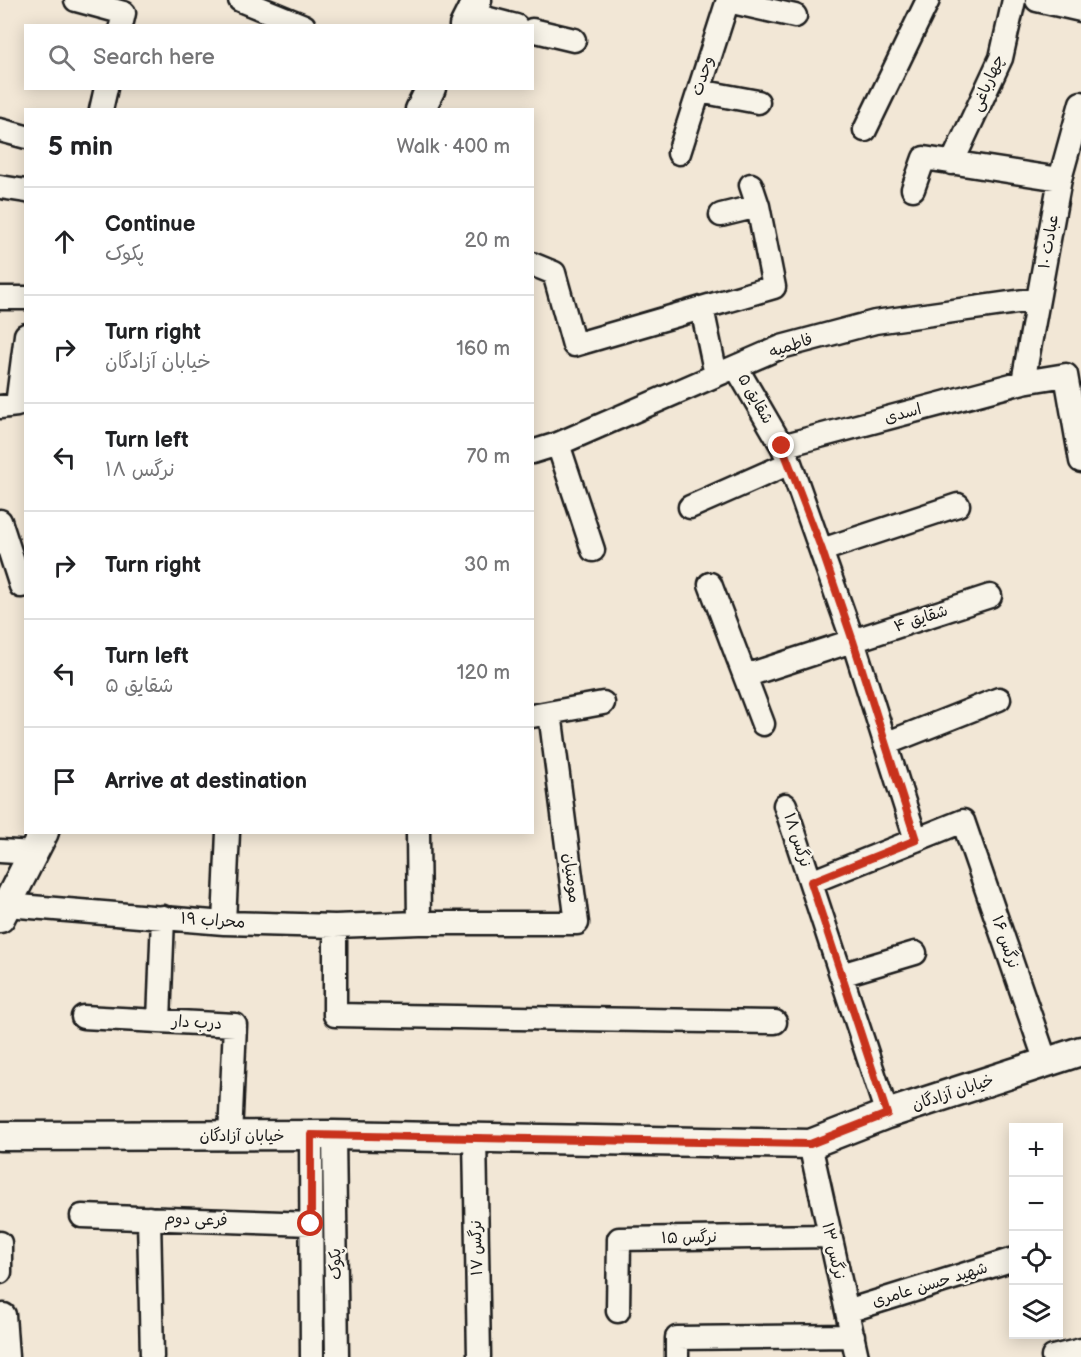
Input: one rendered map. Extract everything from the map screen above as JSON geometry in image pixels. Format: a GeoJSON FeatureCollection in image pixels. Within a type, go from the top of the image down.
{"type":"FeatureCollection","features":[{"type":"Feature","properties":{"kind":"main road"},"geometry":{"type":"LineString","coordinates":[[3,911],[39,843]]}},
{"type":"Feature","properties":{"kind":"main road","name":"خیابان آزادگان"},"geometry":{"type":"LineString","coordinates":[[0,1136],[322,1135],[810,1144],[887,1114],[1081,1051]]}},
{"type":"Feature","properties":{"kind":"street"},"geometry":{"type":"LineString","coordinates":[[76,0],[124,13],[121,24]]}},
{"type":"Feature","properties":{"kind":"street"},"geometry":{"type":"LineString","coordinates":[[728,0],[795,16]]}},
{"type":"Feature","properties":{"kind":"street","name":"وحدت"},"geometry":{"type":"LineString","coordinates":[[679,153],[728,0]]}},
{"type":"Feature","properties":{"kind":"street"},"geometry":{"type":"LineString","coordinates":[[865,130],[928,0]]}},
{"type":"Feature","properties":{"kind":"street","name":"چهارباغی"},"geometry":{"type":"LineString","coordinates":[[952,163],[1001,58],[1014,0]]}},
{"type":"Feature","properties":{"kind":"street"},"geometry":{"type":"LineString","coordinates":[[1045,1],[1081,10]]}},
{"type":"Feature","properties":{"kind":"street"},"geometry":{"type":"LineString","coordinates":[[250,11],[297,24]]}},
{"type":"Feature","properties":{"kind":"street"},"geometry":{"type":"LineString","coordinates":[[470,13],[509,24]]}},
{"type":"Feature","properties":{"kind":"street"},"geometry":{"type":"LineString","coordinates":[[534,30],[574,40]]}},
{"type":"Feature","properties":{"kind":"street"},"geometry":{"type":"LineString","coordinates":[[101,108],[106,90]]}},
{"type":"Feature","properties":{"kind":"street"},"geometry":{"type":"LineString","coordinates":[[699,91],[758,102]]}},
{"type":"Feature","properties":{"kind":"street","name":"عبادت ۱۰"},"geometry":{"type":"LineString","coordinates":[[1023,382],[1060,179],[1081,103]]}},
{"type":"Feature","properties":{"kind":"street"},"geometry":{"type":"LineString","coordinates":[[0,130],[24,136]]}},
{"type":"Feature","properties":{"kind":"street"},"geometry":{"type":"LineString","coordinates":[[914,189],[924,158],[1060,179]]}},
{"type":"Feature","properties":{"kind":"street"},"geometry":{"type":"LineString","coordinates":[[534,265],[554,273],[574,345],[774,287],[758,206],[751,185]]}},
{"type":"Feature","properties":{"kind":"street"},"geometry":{"type":"LineString","coordinates":[[0,187],[24,191]]}},
{"type":"Feature","properties":{"kind":"street"},"geometry":{"type":"LineString","coordinates":[[721,215],[758,206]]}},
{"type":"Feature","properties":{"kind":"street"},"geometry":{"type":"LineString","coordinates":[[0,298],[24,298]]}},
{"type":"Feature","properties":{"kind":"street","name":"فاطمیه"},"geometry":{"type":"LineString","coordinates":[[534,451],[558,444],[781,347],[875,322],[1038,299]]}},
{"type":"Feature","properties":{"kind":"street","name":"شقایق ۵"},"geometry":{"type":"LineString","coordinates":[[702,308],[726,371],[786,455],[853,641],[916,840]]}},
{"type":"Feature","properties":{"kind":"street","name":"اسدی"},"geometry":{"type":"LineString","coordinates":[[690,507],[786,455],[1023,382],[1066,375],[1080,454]]}},
{"type":"Feature","properties":{"kind":"street"},"geometry":{"type":"LineString","coordinates":[[0,407],[17,405],[23,376]]}},
{"type":"Feature","properties":{"kind":"street"},"geometry":{"type":"LineString","coordinates":[[558,444],[593,550]]}},
{"type":"Feature","properties":{"kind":"street"},"geometry":{"type":"LineString","coordinates":[[822,550],[958,505]]}},
{"type":"Feature","properties":{"kind":"street"},"geometry":{"type":"LineString","coordinates":[[0,521],[21,586],[24,585]]}},
{"type":"Feature","properties":{"kind":"street"},"geometry":{"type":"LineString","coordinates":[[710,584],[763,724]]}},
{"type":"Feature","properties":{"kind":"street","name":"شقایق ۴"},"geometry":{"type":"LineString","coordinates":[[745,676],[990,596]]}},
{"type":"Feature","properties":{"kind":"street"},"geometry":{"type":"LineString","coordinates":[[885,744],[999,699]]}},
{"type":"Feature","properties":{"kind":"street"},"geometry":{"type":"LineString","coordinates":[[541,715],[603,703]]}},
{"type":"Feature","properties":{"kind":"street","name":"مومنیان"},"geometry":{"type":"LineString","coordinates":[[419,923],[577,923],[541,715]]}},
{"type":"Feature","properties":{"kind":"street","name":"نرگس ۱۸"},"geometry":{"type":"LineString","coordinates":[[785,805],[887,1114]]}},
{"type":"Feature","properties":{"kind":"street","name":"نرگس ۱۶"},"geometry":{"type":"LineString","coordinates":[[916,840],[963,821],[1046,1062]]}},
{"type":"Feature","properties":{"kind":"street"},"geometry":{"type":"LineString","coordinates":[[224,923],[228,834]]}},
{"type":"Feature","properties":{"kind":"street"},"geometry":{"type":"LineString","coordinates":[[418,834],[419,923]]}},
{"type":"Feature","properties":{"kind":"street"},"geometry":{"type":"LineString","coordinates":[[811,882],[916,840]]}},
{"type":"Feature","properties":{"kind":"street"},"geometry":{"type":"LineString","coordinates":[[0,851],[39,843]]}},
{"type":"Feature","properties":{"kind":"street","name":"محراب ۱۹"},"geometry":{"type":"LineString","coordinates":[[3,911],[163,917],[224,923],[335,926],[419,923]]}},
{"type":"Feature","properties":{"kind":"street"},"geometry":{"type":"LineString","coordinates":[[159,1021],[163,917]]}},
{"type":"Feature","properties":{"kind":"street"},"geometry":{"type":"LineString","coordinates":[[335,926],[335,1015],[775,1022]]}},
{"type":"Feature","properties":{"kind":"street"},"geometry":{"type":"LineString","coordinates":[[841,975],[915,953]]}},
{"type":"Feature","properties":{"kind":"street","name":"درب دار"},"geometry":{"type":"LineString","coordinates":[[83,1017],[235,1024],[230,1136]]}},
{"type":"Feature","properties":{"kind":"street","name":"پکوک"},"geometry":{"type":"LineString","coordinates":[[312,1357],[311,1224],[322,1135]]}},
{"type":"Feature","properties":{"kind":"street","name":"پکوک"},"geometry":{"type":"LineString","coordinates":[[322,1135],[337,1357]]}},
{"type":"Feature","properties":{"kind":"street","name":"نرگس ۱۷"},"geometry":{"type":"LineString","coordinates":[[475,1138],[479,1357]]}},
{"type":"Feature","properties":{"kind":"street","name":"نرگس ۱۳"},"geometry":{"type":"LineString","coordinates":[[810,1144],[855,1347]]}},
{"type":"Feature","properties":{"kind":"street","name":"فرعی دوم"},"geometry":{"type":"LineString","coordinates":[[82,1216],[311,1224]]}},
{"type":"Feature","properties":{"kind":"street"},"geometry":{"type":"LineString","coordinates":[[149,1218],[152,1357]]}},
{"type":"Feature","properties":{"kind":"street","name":"نرگس ۱۵"},"geometry":{"type":"LineString","coordinates":[[618,1311],[619,1239],[830,1236]]}},
{"type":"Feature","properties":{"kind":"street"},"geometry":{"type":"LineString","coordinates":[[0,1244],[0,1272]]}},
{"type":"Feature","properties":{"kind":"street","name":"شهید حسن عامری"},"geometry":{"type":"LineString","coordinates":[[847,1311],[1009,1261]]}},
{"type":"Feature","properties":{"kind":"street"},"geometry":{"type":"LineString","coordinates":[[4,1315],[8,1357]]}},
{"type":"Feature","properties":{"kind":"street"},"geometry":{"type":"LineString","coordinates":[[677,1357],[677,1338],[855,1347]]}},
{"type":"Feature","properties":{"kind":"street"},"geometry":{"type":"LineString","coordinates":[[1053,1357],[1081,1350]]}},
{"type":"Feature","properties":{"kind":"route"},"geometry":{"type":"LineString","coordinates":[[311,1224],[311,1135],[810,1144],[887,1114],[811,882],[916,840],[853,641],[822,550],[782,446]]}}]}
